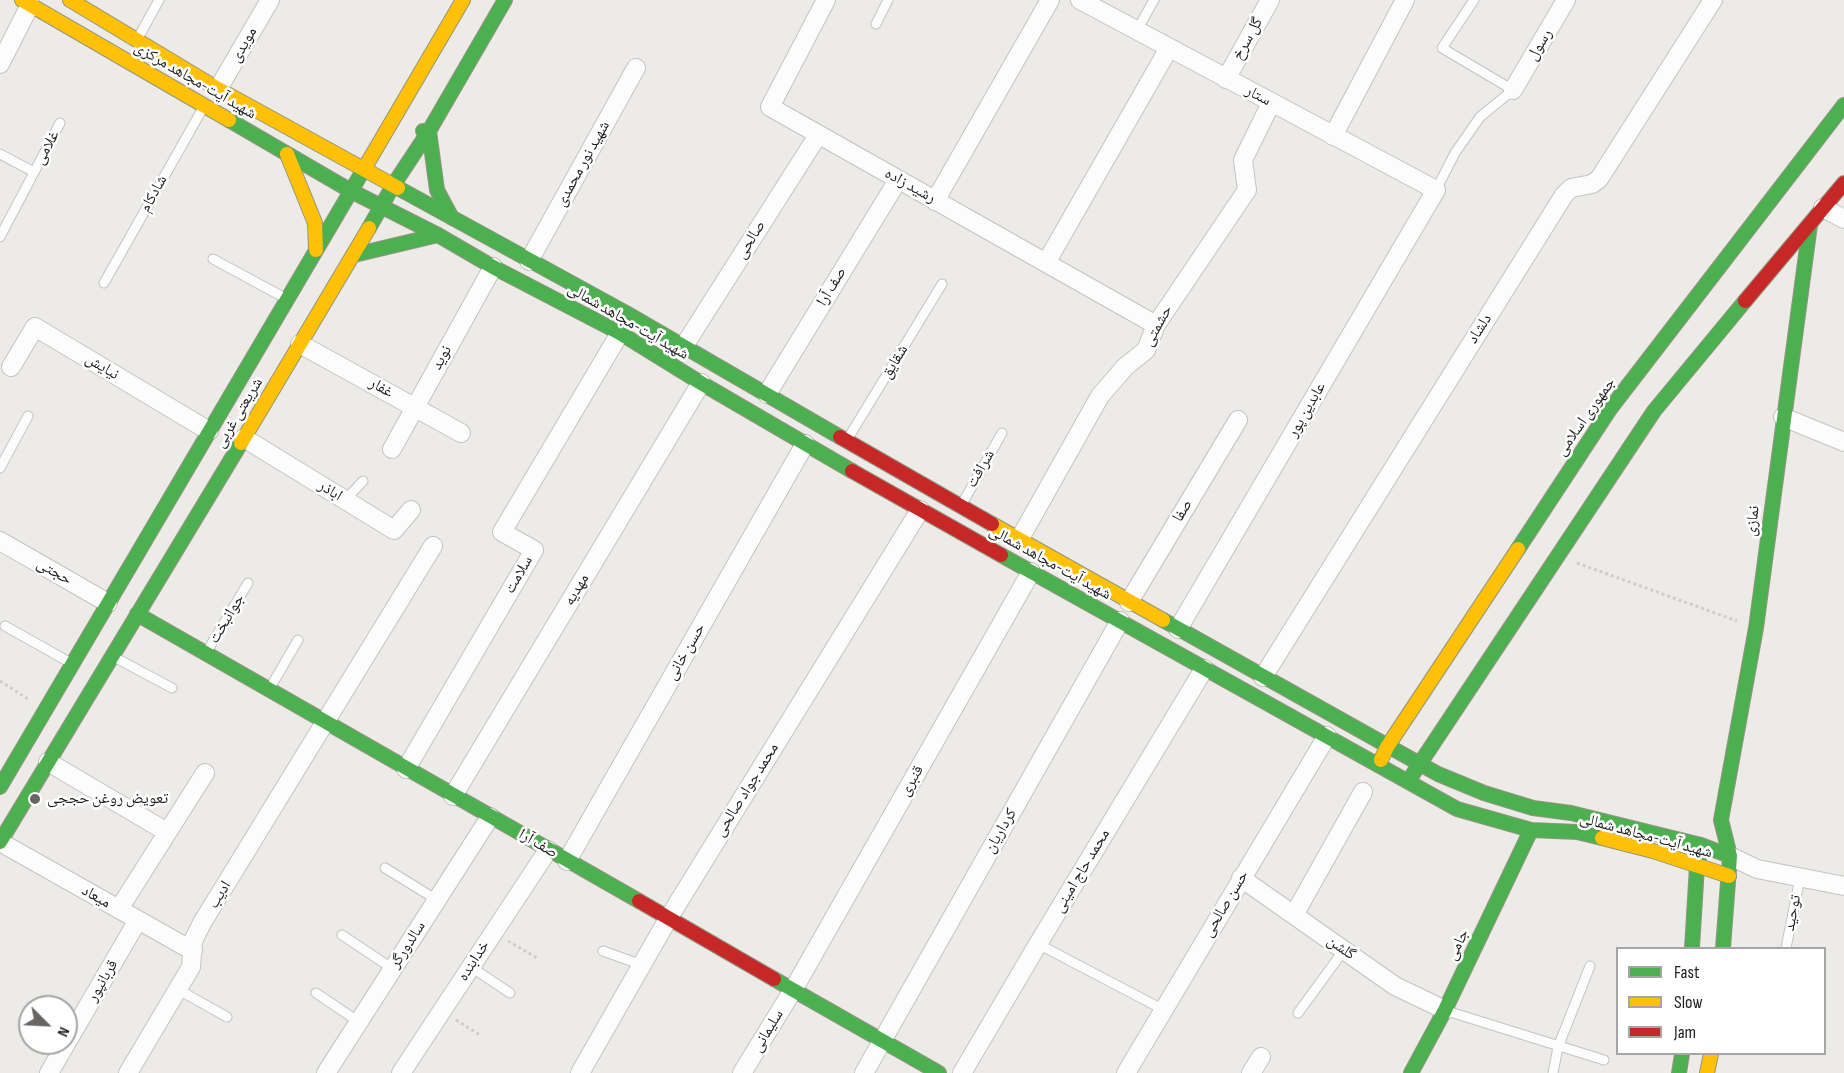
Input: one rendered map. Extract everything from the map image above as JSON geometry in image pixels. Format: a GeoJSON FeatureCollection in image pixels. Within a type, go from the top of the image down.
{"type":"FeatureCollection","features":[{"type":"Feature","properties":{"kind":"main road","name":"شهید آیت-مجاهد مرکزی"},"geometry":{"type":"LineString","coordinates":[[70,0],[218,89],[394,184]]}},
{"type":"Feature","properties":{"kind":"main road","name":"شریعتی غربی"},"geometry":{"type":"LineString","coordinates":[[0,787],[4,769],[44,710],[364,169],[404,122],[463,0]]}},
{"type":"Feature","properties":{"kind":"main road","name":"شریعتی غربی"},"geometry":{"type":"LineString","coordinates":[[0,842],[506,0]]}},
{"type":"Feature","properties":{"kind":"main road","name":"شهید آیت-مجاهد مرکزی"},"geometry":{"type":"LineString","coordinates":[[26,2],[382,207]]}},
{"type":"Feature","properties":{"kind":"main road","name":"جمهوری اسلامی"},"geometry":{"type":"LineString","coordinates":[[1378,765],[1387,747],[1610,409],[1844,105]]}},
{"type":"Feature","properties":{"kind":"main road"},"geometry":{"type":"LineString","coordinates":[[404,122],[416,132],[429,131],[438,190],[452,218]]}},
{"type":"Feature","properties":{"kind":"main road"},"geometry":{"type":"LineString","coordinates":[[287,154],[315,223],[316,250]]}},
{"type":"Feature","properties":{"kind":"main road"},"geometry":{"type":"LineString","coordinates":[[1408,782],[1557,555],[1614,453],[1654,411],[1844,183]]}},
{"type":"Feature","properties":{"kind":"main road","name":"شهید آیت-مجاهد شمالی"},"geometry":{"type":"LineString","coordinates":[[394,184],[684,346],[1019,540],[1418,764],[1484,794],[1533,808],[1571,813],[1701,845],[1730,856]]}},
{"type":"Feature","properties":{"kind":"main road","name":"شهید آیت-مجاهد شمالی"},"geometry":{"type":"LineString","coordinates":[[382,207],[620,333],[701,383],[920,510],[1457,809],[1531,830],[1577,832],[1653,851],[1729,876]]}},
{"type":"Feature","properties":{"kind":"main road","name":"نمازی"},"geometry":{"type":"LineString","coordinates":[[1723,947],[1730,856],[1722,820],[1756,628],[1810,224]]}},
{"type":"Feature","properties":{"kind":"main road"},"geometry":{"type":"LineString","coordinates":[[466,251],[475,231]]}},
{"type":"Feature","properties":{"kind":"main road"},"geometry":{"type":"LineString","coordinates":[[354,255],[438,235]]}},
{"type":"Feature","properties":{"kind":"main road"},"geometry":{"type":"LineString","coordinates":[[1590,438],[1614,453]]}},
{"type":"Feature","properties":{"kind":"main road","name":"صف آرا"},"geometry":{"type":"LineString","coordinates":[[137,614],[205,655],[939,1073]]}},
{"type":"Feature","properties":{"kind":"main road","name":"نمازی"},"geometry":{"type":"LineString","coordinates":[[1692,947],[1697,866],[1701,845],[1722,820]]}},
{"type":"Feature","properties":{"kind":"main road","name":"جامی"},"geometry":{"type":"LineString","coordinates":[[1411,1073],[1445,1010],[1531,830]]}},
{"type":"Feature","properties":{"kind":"main road"},"geometry":{"type":"LineString","coordinates":[[1679,1073],[1682,1055]]}},
{"type":"Feature","properties":{"kind":"main road"},"geometry":{"type":"LineString","coordinates":[[1707,1073],[1711,1055]]}},
{"type":"Feature","properties":{"kind":"street","name":"مویدی"},"geometry":{"type":"LineString","coordinates":[[218,89],[270,0]]}},
{"type":"Feature","properties":{"kind":"street","name":"رشید زاده"},"geometry":{"type":"LineString","coordinates":[[826,0],[770,108],[1156,325]]}},
{"type":"Feature","properties":{"kind":"street"},"geometry":{"type":"LineString","coordinates":[[935,201],[1050,0]]}},
{"type":"Feature","properties":{"kind":"street","name":"ستار"},"geometry":{"type":"LineString","coordinates":[[1080,0],[1106,6],[1137,30],[1169,48],[1436,190]]}},
{"type":"Feature","properties":{"kind":"street","name":"گل سرخ"},"geometry":{"type":"LineString","coordinates":[[1226,79],[1270,0]]}},
{"type":"Feature","properties":{"kind":"street"},"geometry":{"type":"LineString","coordinates":[[1333,136],[1405,0]]}},
{"type":"Feature","properties":{"kind":"street","name":"رسول"},"geometry":{"type":"LineString","coordinates":[[1513,90],[1566,0]]}},
{"type":"Feature","properties":{"kind":"street","name":"دلشاد"},"geometry":{"type":"LineString","coordinates":[[1263,677],[1564,195],[1572,188],[1592,184],[1599,179],[1713,0]]}},
{"type":"Feature","properties":{"kind":"street"},"geometry":{"type":"LineString","coordinates":[[0,64],[26,2]]}},
{"type":"Feature","properties":{"kind":"street"},"geometry":{"type":"LineString","coordinates":[[1046,263],[1169,48]]}},
{"type":"Feature","properties":{"kind":"street","name":"شهید نور محمدی"},"geometry":{"type":"LineString","coordinates":[[529,261],[636,68]]}},
{"type":"Feature","properties":{"kind":"street","name":"حشمتی"},"geometry":{"type":"LineString","coordinates":[[1019,540],[1100,396],[1125,367],[1146,351],[1156,325],[1247,190],[1243,160],[1271,103]]}},
{"type":"Feature","properties":{"kind":"street","name":"صالحی"},"geometry":{"type":"LineString","coordinates":[[684,346],[818,135]]}},
{"type":"Feature","properties":{"kind":"street","name":"صف آرا"},"geometry":{"type":"LineString","coordinates":[[767,394],[898,180]]}},
{"type":"Feature","properties":{"kind":"street","name":"عابدین پور"},"geometry":{"type":"LineString","coordinates":[[1178,629],[1436,190]]}},
{"type":"Feature","properties":{"kind":"street"},"geometry":{"type":"LineString","coordinates":[[1823,208],[1844,219]]}},
{"type":"Feature","properties":{"kind":"street","name":"نوید"},"geometry":{"type":"LineString","coordinates":[[393,449],[493,267]]}},
{"type":"Feature","properties":{"kind":"street","name":"نیایش"},"geometry":{"type":"LineString","coordinates":[[11,367],[35,327],[209,431]]}},
{"type":"Feature","properties":{"kind":"street","name":"سلامت"},"geometry":{"type":"LineString","coordinates":[[406,769],[534,550],[502,532],[620,333]]}},
{"type":"Feature","properties":{"kind":"street","name":"غفار"},"geometry":{"type":"LineString","coordinates":[[300,344],[461,433]]}},
{"type":"Feature","properties":{"kind":"street","name":"مهدیه"},"geometry":{"type":"LineString","coordinates":[[453,796],[701,383]]}},
{"type":"Feature","properties":{"kind":"street"},"geometry":{"type":"LineString","coordinates":[[1783,417],[1844,442]]}},
{"type":"Feature","properties":{"kind":"street","name":"صفا"},"geometry":{"type":"LineString","coordinates":[[1129,602],[1238,420]]}},
{"type":"Feature","properties":{"kind":"street","name":"اباذر"},"geometry":{"type":"LineString","coordinates":[[243,438],[394,530],[411,510]]}},
{"type":"Feature","properties":{"kind":"street","name":"حسن خانی"},"geometry":{"type":"LineString","coordinates":[[567,861],[805,444]]}},
{"type":"Feature","properties":{"kind":"street","name":"محمد جواد صالحی"},"geometry":{"type":"LineString","coordinates":[[580,1073],[668,919],[920,510]]}},
{"type":"Feature","properties":{"kind":"street","name":"حجتی"},"geometry":{"type":"LineString","coordinates":[[0,542],[108,603]]}},
{"type":"Feature","properties":{"kind":"street","name":"ادیب"},"geometry":{"type":"LineString","coordinates":[[134,1071],[191,967],[193,941],[202,923],[433,546]]}},
{"type":"Feature","properties":{"kind":"street","name":"قنبری"},"geometry":{"type":"LineString","coordinates":[[793,990],[1031,572]]}},
{"type":"Feature","properties":{"kind":"street","name":"کرداریان"},"geometry":{"type":"LineString","coordinates":[[864,1073],[1120,621]]}},
{"type":"Feature","properties":{"kind":"street","name":"محمد حاج امینی"},"geometry":{"type":"LineString","coordinates":[[962,1073],[1204,669]]}},
{"type":"Feature","properties":{"kind":"street","name":"حسن صالحی"},"geometry":{"type":"LineString","coordinates":[[1126,1073],[1327,736]]}},
{"type":"Feature","properties":{"kind":"street"},"geometry":{"type":"LineString","coordinates":[[48,762],[167,832]]}},
{"type":"Feature","properties":{"kind":"street"},"geometry":{"type":"LineString","coordinates":[[118,909],[205,773]]}},
{"type":"Feature","properties":{"kind":"street"},"geometry":{"type":"LineString","coordinates":[[1294,915],[1363,792]]}},
{"type":"Feature","properties":{"kind":"street","name":"سالدورگر"},"geometry":{"type":"LineString","coordinates":[[326,1073],[490,817]]}},
{"type":"Feature","properties":{"kind":"street","name":"میعاد"},"geometry":{"type":"LineString","coordinates":[[0,842],[193,951]]}},
{"type":"Feature","properties":{"kind":"street","name":"خدابنده"},"geometry":{"type":"LineString","coordinates":[[401,1073],[548,850]]}},
{"type":"Feature","properties":{"kind":"street"},"geometry":{"type":"LineString","coordinates":[[1730,856],[1757,869],[1844,886]]}},
{"type":"Feature","properties":{"kind":"street"},"geometry":{"type":"LineString","coordinates":[[1729,876],[1757,869]]}},
{"type":"Feature","properties":{"kind":"street","name":"گلشن"},"geometry":{"type":"LineString","coordinates":[[1241,878],[1395,986],[1445,1010]]}},
{"type":"Feature","properties":{"kind":"street","name":"قربانپور"},"geometry":{"type":"LineString","coordinates":[[49,1073],[138,920]]}},
{"type":"Feature","properties":{"kind":"street","name":"سلیمانی"},"geometry":{"type":"LineString","coordinates":[[742,1073],[793,990]]}},
{"type":"Feature","properties":{"kind":"street"},"geometry":{"type":"LineString","coordinates":[[1251,1073],[1261,1057]]}},
{"type":"Feature","properties":{"kind":"lane"},"geometry":{"type":"LineString","coordinates":[[137,40],[159,0]]}},
{"type":"Feature","properties":{"kind":"lane"},"geometry":{"type":"LineString","coordinates":[[876,24],[888,0]]}},
{"type":"Feature","properties":{"kind":"lane"},"geometry":{"type":"LineString","coordinates":[[1137,30],[1154,0]]}},
{"type":"Feature","properties":{"kind":"lane"},"geometry":{"type":"LineString","coordinates":[[1436,190],[1455,153],[1480,117],[1513,90],[1442,48],[1474,0]]}},
{"type":"Feature","properties":{"kind":"lane","name":"شادکام"},"geometry":{"type":"LineString","coordinates":[[104,283],[204,105]]}},
{"type":"Feature","properties":{"kind":"lane","name":"غلامی"},"geometry":{"type":"LineString","coordinates":[[0,237],[60,123]]}},
{"type":"Feature","properties":{"kind":"lane","name":"غلامی"},"geometry":{"type":"LineString","coordinates":[[0,154],[34,172]]}},
{"type":"Feature","properties":{"kind":"lane"},"geometry":{"type":"LineString","coordinates":[[213,259],[287,300]]}},
{"type":"Feature","properties":{"kind":"lane","name":"شقایق"},"geometry":{"type":"LineString","coordinates":[[847,440],[942,284]]}},
{"type":"Feature","properties":{"kind":"lane"},"geometry":{"type":"LineString","coordinates":[[0,468],[28,416]]}},
{"type":"Feature","properties":{"kind":"lane","name":"شرافت"},"geometry":{"type":"LineString","coordinates":[[960,506],[1002,433]]}},
{"type":"Feature","properties":{"kind":"lane"},"geometry":{"type":"LineString","coordinates":[[345,500],[363,482]]}},
{"type":"Feature","properties":{"kind":"lane","name":"جوانبخت"},"geometry":{"type":"LineString","coordinates":[[205,655],[248,583]]}},
{"type":"Feature","properties":{"kind":"lane"},"geometry":{"type":"LineString","coordinates":[[5,626],[72,663]]}},
{"type":"Feature","properties":{"kind":"lane"},"geometry":{"type":"LineString","coordinates":[[269,690],[298,640]]}},
{"type":"Feature","properties":{"kind":"lane"},"geometry":{"type":"LineString","coordinates":[[112,656],[172,688]]}},
{"type":"Feature","properties":{"kind":"lane"},"geometry":{"type":"LineString","coordinates":[[385,868],[437,900]]}},
{"type":"Feature","properties":{"kind":"lane","name":"توحید"},"geometry":{"type":"LineString","coordinates":[[1786,947],[1800,878]]}},
{"type":"Feature","properties":{"kind":"lane"},"geometry":{"type":"LineString","coordinates":[[342,936],[393,969]]}},
{"type":"Feature","properties":{"kind":"lane"},"geometry":{"type":"LineString","coordinates":[[1038,944],[1164,1010]]}},
{"type":"Feature","properties":{"kind":"lane"},"geometry":{"type":"LineString","coordinates":[[1298,1013],[1344,950]]}},
{"type":"Feature","properties":{"kind":"lane"},"geometry":{"type":"LineString","coordinates":[[603,951],[642,965]]}},
{"type":"Feature","properties":{"kind":"lane"},"geometry":{"type":"LineString","coordinates":[[1553,1073],[1558,1047],[1590,966]]}},
{"type":"Feature","properties":{"kind":"lane"},"geometry":{"type":"LineString","coordinates":[[471,967],[510,993]]}},
{"type":"Feature","properties":{"kind":"lane"},"geometry":{"type":"LineString","coordinates":[[177,989],[227,1017]]}},
{"type":"Feature","properties":{"kind":"lane"},"geometry":{"type":"LineString","coordinates":[[316,993],[359,1022]]}},
{"type":"Feature","properties":{"kind":"lane"},"geometry":{"type":"LineString","coordinates":[[1445,1010],[1605,1060]]}},
{"type":"Feature","properties":{"kind":"path"},"geometry":{"type":"LineString","coordinates":[[1557,555],[1756,628]]}},
{"type":"Feature","properties":{"kind":"path"},"geometry":{"type":"LineString","coordinates":[[0,681],[44,710]]}},
{"type":"Feature","properties":{"kind":"path"},"geometry":{"type":"LineString","coordinates":[[493,932],[537,958]]}},
{"type":"Feature","properties":{"kind":"path"},"geometry":{"type":"LineString","coordinates":[[442,1011],[480,1035]]}},
{"type":"Feature","properties":{"kind":"traffic: fast"},"geometry":{"type":"LineString","coordinates":[[369,228],[394,184],[429,131],[505,0]]}},
{"type":"Feature","properties":{"kind":"traffic: fast"},"geometry":{"type":"LineString","coordinates":[[1518,549],[1610,409],[1844,105]]}},
{"type":"Feature","properties":{"kind":"traffic: fast"},"geometry":{"type":"LineString","coordinates":[[229,120],[351,191],[620,333],[852,471]]}},
{"type":"Feature","properties":{"kind":"traffic: fast"},"geometry":{"type":"LineString","coordinates":[[423,131],[429,131],[437,190],[452,218]]}},
{"type":"Feature","properties":{"kind":"traffic: fast"},"geometry":{"type":"LineString","coordinates":[[0,787],[364,169]]}},
{"type":"Feature","properties":{"kind":"traffic: fast"},"geometry":{"type":"LineString","coordinates":[[398,188],[626,313],[840,437]]}},
{"type":"Feature","properties":{"kind":"traffic: fast"},"geometry":{"type":"LineString","coordinates":[[1723,947],[1730,856],[1721,820],[1756,628],[1810,225]]}},
{"type":"Feature","properties":{"kind":"traffic: fast"},"geometry":{"type":"LineString","coordinates":[[354,255],[438,235]]}},
{"type":"Feature","properties":{"kind":"traffic: fast"},"geometry":{"type":"LineString","coordinates":[[1411,777],[1654,411],[1745,301]]}},
{"type":"Feature","properties":{"kind":"traffic: fast"},"geometry":{"type":"LineString","coordinates":[[0,842],[241,443]]}},
{"type":"Feature","properties":{"kind":"traffic: fast"},"geometry":{"type":"LineString","coordinates":[[1001,555],[1457,809],[1531,830],[1577,832],[1602,838]]}},
{"type":"Feature","properties":{"kind":"traffic: fast"},"geometry":{"type":"LineString","coordinates":[[137,614],[639,901]]}},
{"type":"Feature","properties":{"kind":"traffic: fast"},"geometry":{"type":"LineString","coordinates":[[1163,620],[1438,774],[1484,793],[1533,808],[1571,813],[1701,845],[1730,856]]}},
{"type":"Feature","properties":{"kind":"traffic: fast"},"geometry":{"type":"LineString","coordinates":[[1411,1073],[1445,1010],[1531,830]]}},
{"type":"Feature","properties":{"kind":"traffic: fast"},"geometry":{"type":"LineString","coordinates":[[1692,947],[1697,866],[1701,849]]}},
{"type":"Feature","properties":{"kind":"traffic: fast"},"geometry":{"type":"LineString","coordinates":[[774,979],[939,1073]]}},
{"type":"Feature","properties":{"kind":"traffic: fast"},"geometry":{"type":"LineString","coordinates":[[1679,1073],[1682,1055]]}},
{"type":"Feature","properties":{"kind":"traffic: slow"},"geometry":{"type":"LineString","coordinates":[[22,0],[229,120]]}},
{"type":"Feature","properties":{"kind":"traffic: slow"},"geometry":{"type":"LineString","coordinates":[[70,0],[218,89],[398,188]]}},
{"type":"Feature","properties":{"kind":"traffic: slow"},"geometry":{"type":"LineString","coordinates":[[364,169],[463,0]]}},
{"type":"Feature","properties":{"kind":"traffic: slow"},"geometry":{"type":"LineString","coordinates":[[287,154],[315,223],[316,250]]}},
{"type":"Feature","properties":{"kind":"traffic: slow"},"geometry":{"type":"LineString","coordinates":[[241,443],[369,228]]}},
{"type":"Feature","properties":{"kind":"traffic: slow"},"geometry":{"type":"LineString","coordinates":[[992,524],[1163,620]]}},
{"type":"Feature","properties":{"kind":"traffic: slow"},"geometry":{"type":"LineString","coordinates":[[1381,760],[1387,747],[1518,549]]}},
{"type":"Feature","properties":{"kind":"traffic: slow"},"geometry":{"type":"LineString","coordinates":[[1602,838],[1653,851],[1729,876]]}},
{"type":"Feature","properties":{"kind":"traffic: slow"},"geometry":{"type":"LineString","coordinates":[[1707,1073],[1711,1055]]}},
{"type":"Feature","properties":{"kind":"traffic: jam"},"geometry":{"type":"LineString","coordinates":[[1745,301],[1844,183]]}},
{"type":"Feature","properties":{"kind":"traffic: jam"},"geometry":{"type":"LineString","coordinates":[[840,437],[992,524]]}},
{"type":"Feature","properties":{"kind":"traffic: jam"},"geometry":{"type":"LineString","coordinates":[[852,471],[1001,555]]}},
{"type":"Feature","properties":{"kind":"traffic: jam"},"geometry":{"type":"LineString","coordinates":[[639,901],[774,979]]}},
{"type":"Feature","properties":{"kind":"place","name":"تعویض روغن حججی"},"geometry":{"type":"Point","coordinates":[35,799]}}]}
